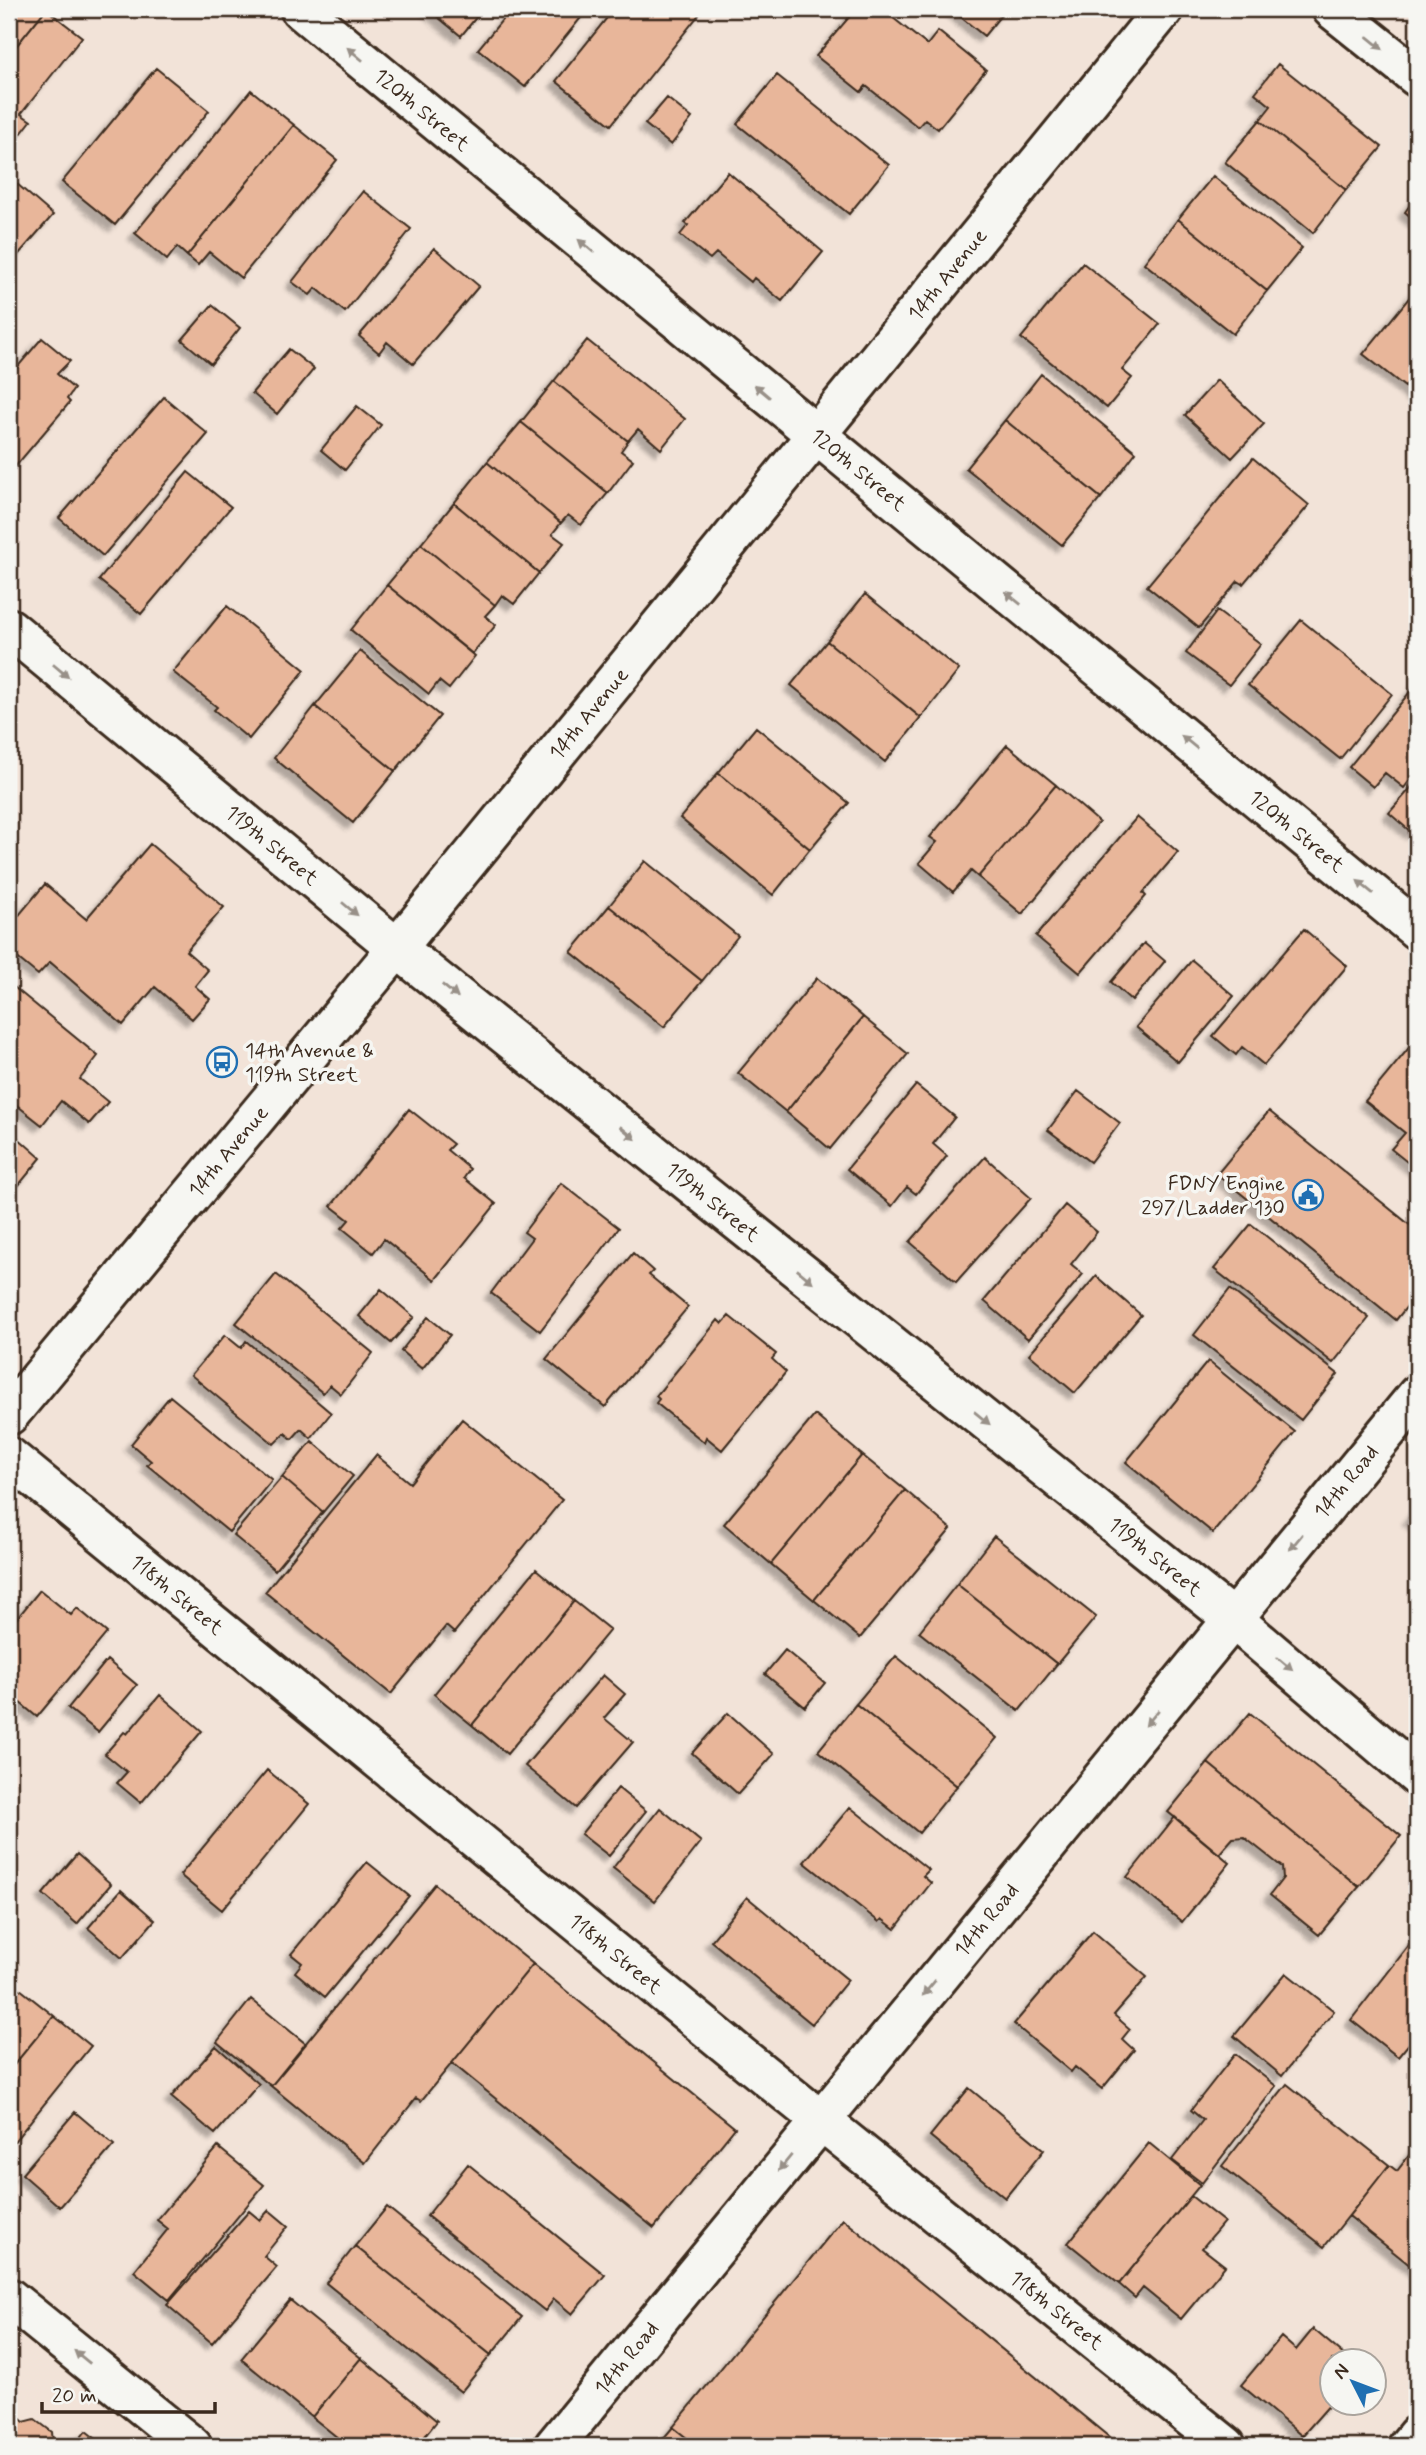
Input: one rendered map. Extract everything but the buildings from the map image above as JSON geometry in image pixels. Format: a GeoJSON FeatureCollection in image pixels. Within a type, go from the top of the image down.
{"type":"FeatureCollection","features":[{"type":"Feature","properties":{"kind":"street","name":"120th Street"},"geometry":{"type":"LineString","coordinates":[[300,9],[1417,930]]}},
{"type":"Feature","properties":{"kind":"street","name":"14th Avenue"},"geometry":{"type":"LineString","coordinates":[[9,1415],[397,948],[1164,9]]}},
{"type":"Feature","properties":{"kind":"street"},"geometry":{"type":"LineString","coordinates":[[1332,9],[1417,77]]}},
{"type":"Feature","properties":{"kind":"street","name":"119th Street"},"geometry":{"type":"LineString","coordinates":[[9,628],[397,948],[1233,1619],[1417,1776]]}},
{"type":"Feature","properties":{"kind":"street","name":"14th Road"},"geometry":{"type":"LineString","coordinates":[[554,2446],[1417,1395]]}},
{"type":"Feature","properties":{"kind":"street","name":"118th Street"},"geometry":{"type":"LineString","coordinates":[[9,1457],[820,2120],[1226,2446]]}},
{"type":"Feature","properties":{"kind":"street"},"geometry":{"type":"LineString","coordinates":[[9,2298],[192,2446]]}},
{"type":"Feature","properties":{"kind":"street"},"geometry":{"type":"LineString","coordinates":[[1408,2446],[1417,2435]]}},
{"type":"Feature","properties":{"kind":"place","name":"14th Avenue & 119th Street"},"geometry":{"type":"Point","coordinates":[222,1062]}},
{"type":"Feature","properties":{"kind":"place","name":"FDNY Engine 297/Ladder 130"},"geometry":{"type":"Point","coordinates":[1308,1195]}}]}
